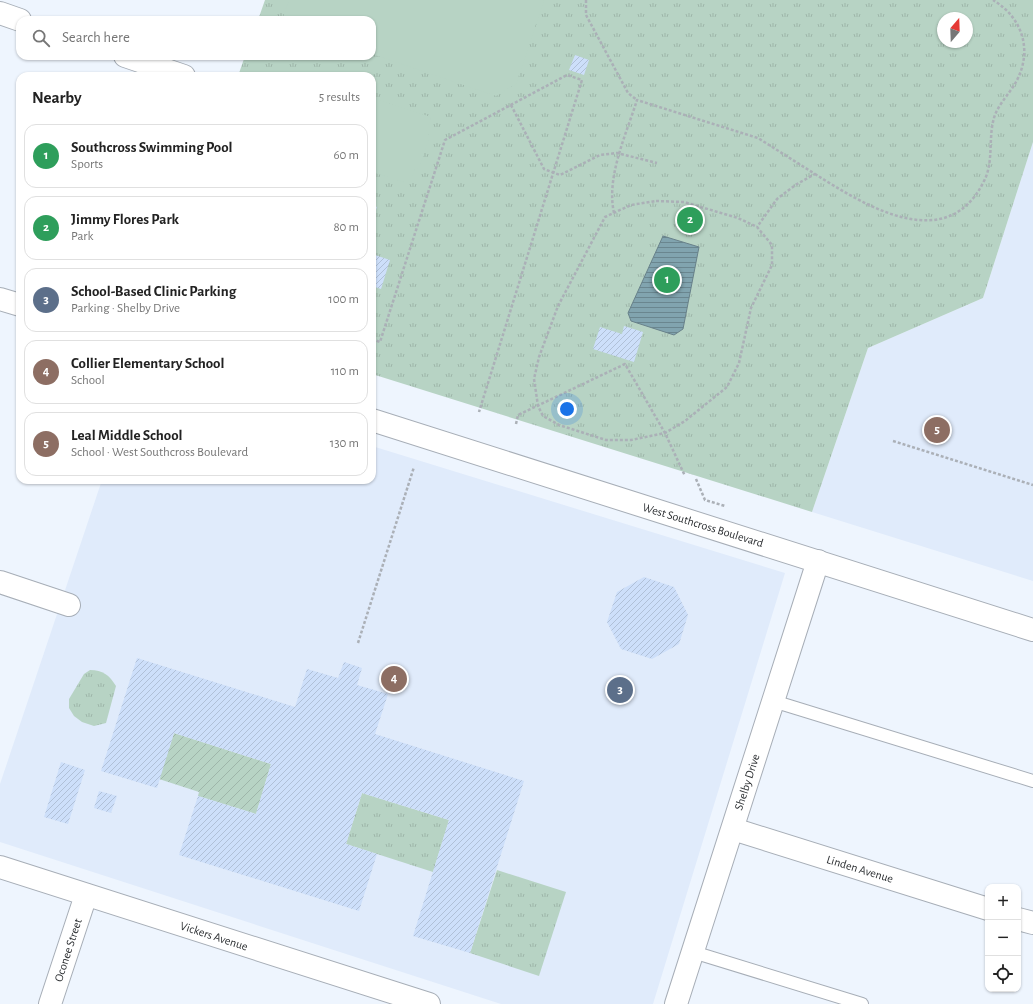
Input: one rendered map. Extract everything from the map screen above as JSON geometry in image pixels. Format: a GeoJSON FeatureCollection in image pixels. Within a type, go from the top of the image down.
{"type":"FeatureCollection","features":[{"type":"Feature","properties":{"kind":"street"},"geometry":{"type":"LineString","coordinates":[[0,13],[16,19]]}},
{"type":"Feature","properties":{"kind":"street"},"geometry":{"type":"LineString","coordinates":[[137,60],[172,72]]}},
{"type":"Feature","properties":{"kind":"street"},"geometry":{"type":"LineString","coordinates":[[0,298],[16,304]]}},
{"type":"Feature","properties":{"kind":"street","name":"West Southcross Boulevard"},"geometry":{"type":"LineString","coordinates":[[376,421],[818,560],[1033,630]]}},
{"type":"Feature","properties":{"kind":"street","name":"Shelby Drive"},"geometry":{"type":"LineString","coordinates":[[676,1004],[818,560]]}},
{"type":"Feature","properties":{"kind":"street"},"geometry":{"type":"LineString","coordinates":[[0,582],[69,605]]}},
{"type":"Feature","properties":{"kind":"street","name":"Linden Avenue"},"geometry":{"type":"LineString","coordinates":[[732,829],[985,908]]}},
{"type":"Feature","properties":{"kind":"street","name":"Vickers Avenue"},"geometry":{"type":"LineString","coordinates":[[0,868],[429,1004]]}},
{"type":"Feature","properties":{"kind":"street","name":"Oconee Street"},"geometry":{"type":"LineString","coordinates":[[50,1004],[86,896]]}},
{"type":"Feature","properties":{"kind":"street"},"geometry":{"type":"LineString","coordinates":[[1021,920],[1033,923]]}},
{"type":"Feature","properties":{"kind":"lane"},"geometry":{"type":"LineString","coordinates":[[773,701],[1033,782]]}},
{"type":"Feature","properties":{"kind":"lane"},"geometry":{"type":"LineString","coordinates":[[693,952],[862,1004]]}},
{"type":"Feature","properties":{"kind":"path"},"geometry":{"type":"LineString","coordinates":[[586,0],[586,15],[628,93],[637,100],[758,138],[856,200],[890,215],[920,222],[949,217],[969,204],[985,180],[990,160],[994,117],[1017,81],[1024,63],[1024,42],[1017,21],[1003,6],[992,0]]}},
{"type":"Feature","properties":{"kind":"path"},"geometry":{"type":"LineString","coordinates":[[376,340],[380,342],[444,140],[567,75],[582,80],[479,412]]}},
{"type":"Feature","properties":{"kind":"path"},"geometry":{"type":"LineString","coordinates":[[614,213],[611,201],[616,166],[637,100]]}},
{"type":"Feature","properties":{"kind":"path"},"geometry":{"type":"LineString","coordinates":[[511,104],[544,169],[560,175],[600,155],[621,153],[657,163]]}},
{"type":"Feature","properties":{"kind":"path"},"geometry":{"type":"LineString","coordinates":[[756,227],[777,199],[815,174]]}},
{"type":"Feature","properties":{"kind":"path"},"geometry":{"type":"LineString","coordinates":[[656,201],[684,202],[718,211],[756,227],[772,245],[772,265],[751,308],[739,363],[727,387],[686,421],[665,433],[630,440],[606,440],[559,426],[543,416],[538,406],[534,379],[539,358],[558,306],[604,217],[614,213],[631,205],[656,201]]}},
{"type":"Feature","properties":{"kind":"path"},"geometry":{"type":"LineString","coordinates":[[516,424],[518,415],[625,364],[665,433],[685,476]]}},
{"type":"Feature","properties":{"kind":"path"},"geometry":{"type":"LineString","coordinates":[[893,441],[1033,486]]}},
{"type":"Feature","properties":{"kind":"path"},"geometry":{"type":"LineString","coordinates":[[358,643],[414,467]]}},
{"type":"Feature","properties":{"kind":"path"},"geometry":{"type":"LineString","coordinates":[[696,479],[705,500],[725,506]]}},
{"type":"Feature","properties":{"kind":"shaded area"},"geometry":{"type":"Polygon","coordinates":[[[1033,142],[1033,581],[812,512],[868,348],[983,298],[1033,142]]]}},
{"type":"Feature","properties":{"kind":"shaded area"},"geometry":{"type":"Polygon","coordinates":[[[663,236],[699,247],[683,329],[674,335],[631,321],[628,313],[663,236]]]}},
{"type":"Feature","properties":{"kind":"shaded area"},"geometry":{"type":"Polygon","coordinates":[[[376,447],[785,573],[653,1004],[501,1004],[0,842],[0,784],[101,484],[376,484],[376,447]]]}},
{"type":"Feature","properties":{"kind":"green space"},"geometry":{"type":"Polygon","coordinates":[[[265,0],[1033,0],[1033,142],[983,298],[868,348],[812,512],[376,375],[376,72],[239,72],[244,60],[376,60],[376,16],[259,16],[265,0]]]}},
{"type":"Feature","properties":{"kind":"green space"},"geometry":{"type":"Polygon","coordinates":[[[289,0],[544,0],[516,84],[496,96],[376,55],[376,16],[283,16],[289,0]]]}},
{"type":"Feature","properties":{"kind":"green space"},"geometry":{"type":"Polygon","coordinates":[[[380,100],[431,117],[426,133],[430,135],[419,169],[415,168],[410,184],[376,173],[376,112],[380,100]]]}},
{"type":"Feature","properties":{"kind":"green space"},"geometry":{"type":"Polygon","coordinates":[[[90,670],[102,672],[111,679],[116,686],[106,723],[94,726],[82,722],[74,716],[69,708],[69,699],[84,674],[90,670]]]}},
{"type":"Feature","properties":{"kind":"green space"},"geometry":{"type":"Polygon","coordinates":[[[174,733],[271,764],[256,814],[198,796],[199,792],[159,779],[174,733]]]}},
{"type":"Feature","properties":{"kind":"green space"},"geometry":{"type":"Polygon","coordinates":[[[362,793],[449,820],[433,872],[346,844],[362,793]]]}},
{"type":"Feature","properties":{"kind":"green space"},"geometry":{"type":"Polygon","coordinates":[[[497,870],[566,892],[539,976],[470,953],[497,870]]]}},
{"type":"Feature","properties":{"kind":"building"},"geometry":{"type":"Polygon","coordinates":[[[575,55],[589,60],[584,75],[569,70],[575,55]]]}},
{"type":"Feature","properties":{"kind":"building"},"geometry":{"type":"Polygon","coordinates":[[[376,255],[390,260],[381,289],[376,287],[376,255]]]}},
{"type":"Feature","properties":{"kind":"building"},"geometry":{"type":"Polygon","coordinates":[[[624,326],[643,332],[634,362],[593,349],[600,327],[622,334],[624,326]]]}},
{"type":"Feature","properties":{"kind":"building"},"geometry":{"type":"Polygon","coordinates":[[[644,577],[674,587],[688,615],[679,644],[652,659],[621,649],[607,622],[617,592],[644,577]]]}},
{"type":"Feature","properties":{"kind":"building"},"geometry":{"type":"Polygon","coordinates":[[[137,658],[295,707],[307,669],[338,678],[344,662],[362,668],[357,685],[388,694],[375,734],[524,781],[470,953],[413,936],[449,820],[362,793],[346,844],[377,854],[359,911],[179,855],[198,796],[256,814],[271,764],[174,733],[157,788],[101,771],[137,658]]]}},
{"type":"Feature","properties":{"kind":"building"},"geometry":{"type":"Polygon","coordinates":[[[61,762],[85,770],[68,824],[44,817],[61,762]]]}},
{"type":"Feature","properties":{"kind":"building"},"geometry":{"type":"Polygon","coordinates":[[[99,791],[117,796],[111,813],[94,808],[99,791]]]}},
{"type":"Feature","properties":{"kind":"place","name":"Jimmy Flores Park"},"geometry":{"type":"Point","coordinates":[690,220]}},
{"type":"Feature","properties":{"kind":"place","name":"Southcross Swimming Pool"},"geometry":{"type":"Point","coordinates":[667,280]}},
{"type":"Feature","properties":{"kind":"place","name":"Leal Middle School"},"geometry":{"type":"Point","coordinates":[937,430]}},
{"type":"Feature","properties":{"kind":"place","name":"Collier Elementary School"},"geometry":{"type":"Point","coordinates":[394,679]}},
{"type":"Feature","properties":{"kind":"place","name":"School-Based Clinic Parking"},"geometry":{"type":"Point","coordinates":[620,690]}}]}
